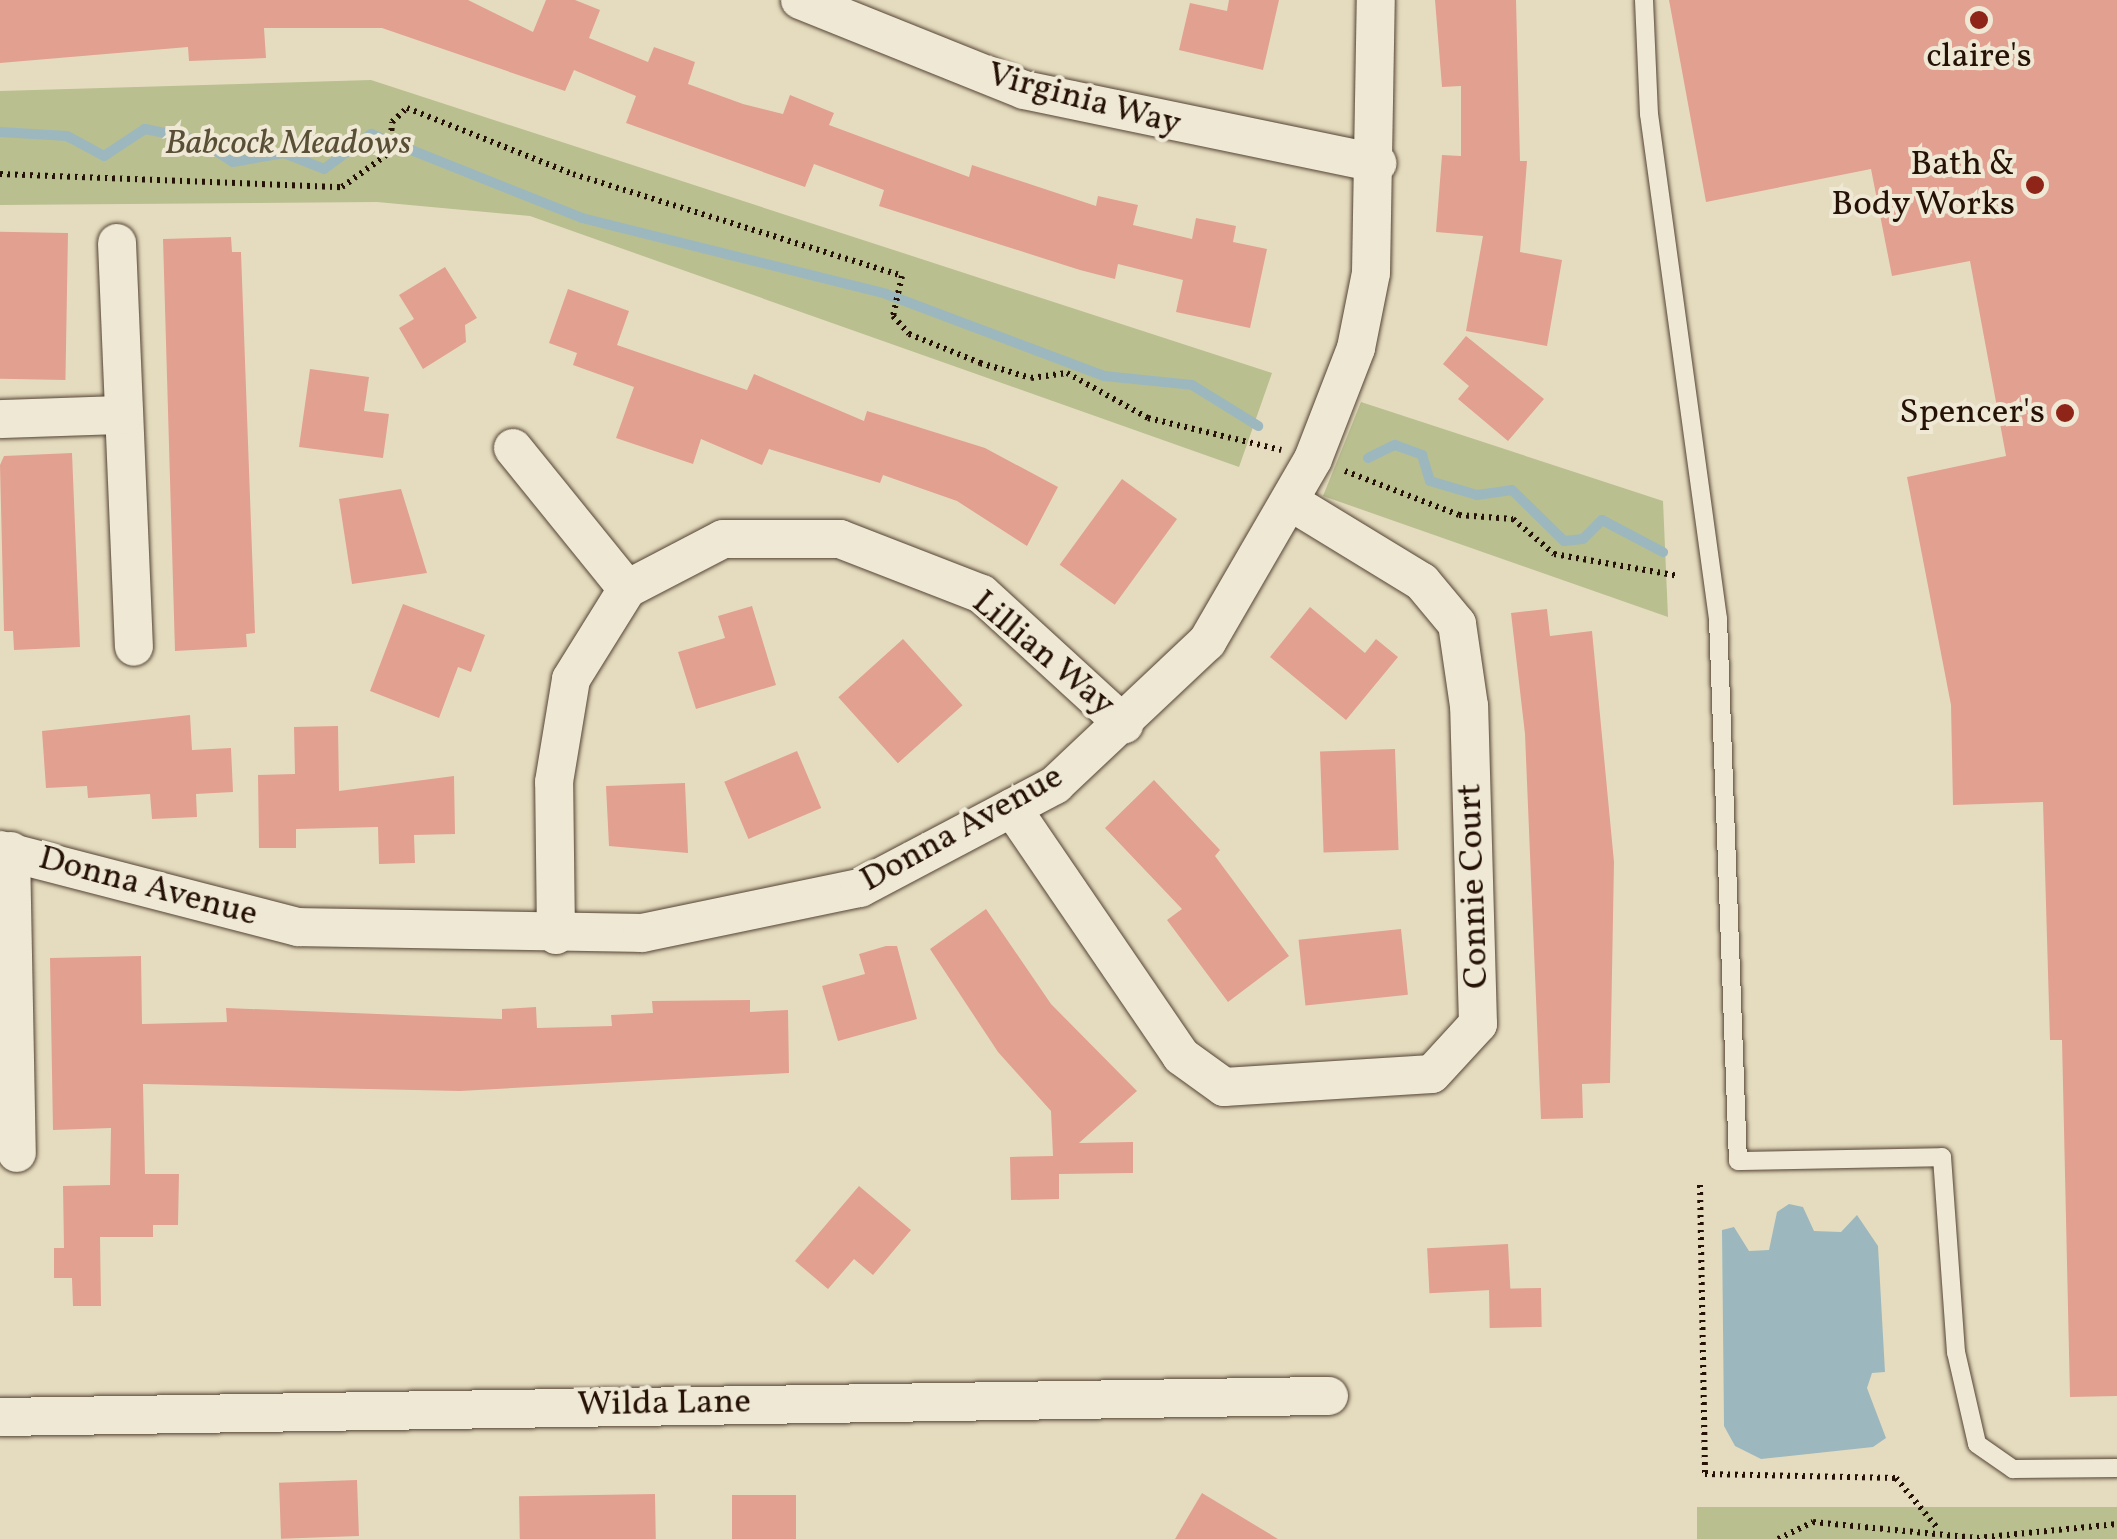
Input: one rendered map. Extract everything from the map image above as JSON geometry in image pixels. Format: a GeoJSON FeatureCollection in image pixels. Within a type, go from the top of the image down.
{"type":"FeatureCollection","features":[{"type":"Feature","properties":{"kind":"street","name":"Virginia Way"},"geometry":{"type":"LineString","coordinates":[[800,0],[1024,90],[1378,163]]}},
{"type":"Feature","properties":{"kind":"street","name":"Donna Avenue"},"geometry":{"type":"LineString","coordinates":[[6,851],[298,927],[556,935],[738,920],[860,888],[1055,785],[1207,642],[1294,504],[1356,348],[1378,163],[1376,0]]}},
{"type":"Feature","properties":{"kind":"street"},"geometry":{"type":"LineString","coordinates":[[117,243],[134,646]]}},
{"type":"Feature","properties":{"kind":"street"},"geometry":{"type":"LineString","coordinates":[[0,419],[123,415]]}},
{"type":"Feature","properties":{"kind":"street"},"geometry":{"type":"LineString","coordinates":[[513,448],[627,589],[571,679],[558,724],[556,935]]}},
{"type":"Feature","properties":{"kind":"street","name":"Connie Court"},"geometry":{"type":"LineString","coordinates":[[1012,808],[1182,1056],[1224,1087],[1432,1074],[1478,1024],[1470,706],[1457,624],[1422,582],[1294,504]]}},
{"type":"Feature","properties":{"kind":"street","name":"Lillian Way"},"geometry":{"type":"LineString","coordinates":[[627,589],[723,539],[840,539],[982,594],[1124,724]]}},
{"type":"Feature","properties":{"kind":"street"},"geometry":{"type":"LineString","coordinates":[[6,851],[17,1153]]}},
{"type":"Feature","properties":{"kind":"street","name":"Wilda Lane"},"geometry":{"type":"LineString","coordinates":[[0,1417],[1329,1396]]}},
{"type":"Feature","properties":{"kind":"lane"},"geometry":{"type":"LineString","coordinates":[[1644,0],[1649,114],[1718,619],[1738,1162],[1942,1157],[1956,1352],[1977,1444],[2013,1469],[2117,1468]]}},
{"type":"Feature","properties":{"kind":"path"},"geometry":{"type":"LineString","coordinates":[[0,174],[342,187],[389,152],[392,122],[406,108],[572,174],[902,276],[893,316]]}},
{"type":"Feature","properties":{"kind":"path"},"geometry":{"type":"LineString","coordinates":[[1700,1185],[1705,1474],[1896,1478],[1939,1530]]}},
{"type":"Feature","properties":{"kind":"path"},"geometry":{"type":"LineString","coordinates":[[1778,1539],[1813,1522],[1939,1530],[1977,1538],[2117,1524]]}},
{"type":"Feature","properties":{"kind":"green space","name":"Babcock Meadows"},"geometry":{"type":"Polygon","coordinates":[[[371,80],[1272,373],[1239,467],[530,216],[377,202],[0,205],[0,91],[371,80]]]}},
{"type":"Feature","properties":{"kind":"green space"},"geometry":{"type":"Polygon","coordinates":[[[1361,402],[1663,501],[1668,617],[1323,496],[1361,402]]]}},
{"type":"Feature","properties":{"kind":"green space"},"geometry":{"type":"Polygon","coordinates":[[[1697,1507],[2117,1507],[2117,1539],[1697,1539],[1697,1507]]]}},
{"type":"Feature","properties":{"kind":"water"},"geometry":{"type":"Polygon","coordinates":[[[1789,1204],[1803,1207],[1814,1231],[1841,1232],[1857,1215],[1878,1246],[1885,1372],[1872,1373],[1867,1388],[1886,1438],[1873,1447],[1761,1459],[1735,1446],[1724,1426],[1722,1230],[1734,1227],[1749,1251],[1769,1250],[1777,1212],[1789,1204]]]}},
{"type":"Feature","properties":{"kind":"building"},"geometry":{"type":"Polygon","coordinates":[[[0,0],[468,0],[533,32],[546,0],[575,0],[600,10],[589,38],[648,62],[654,47],[695,62],[688,84],[743,104],[783,114],[790,95],[834,113],[829,125],[969,177],[972,165],[1096,206],[1098,196],[1138,205],[1133,225],[1192,239],[1196,218],[1236,226],[1233,242],[1267,249],[1250,328],[1176,312],[1183,280],[1118,264],[1115,279],[1080,270],[879,206],[884,190],[814,164],[805,187],[626,123],[636,96],[574,70],[565,91],[382,28],[264,28],[266,58],[189,61],[188,47],[0,63],[0,0]]]}},
{"type":"Feature","properties":{"kind":"building"},"geometry":{"type":"Polygon","coordinates":[[[1229,0],[1279,0],[1263,70],[1179,50],[1190,3],[1227,11],[1229,0]]]}},
{"type":"Feature","properties":{"kind":"building"},"geometry":{"type":"Polygon","coordinates":[[[1435,0],[1516,0],[1520,161],[1527,161],[1520,252],[1562,260],[1547,346],[1466,331],[1483,236],[1436,232],[1442,155],[1461,156],[1461,86],[1442,87],[1435,0]]]}},
{"type":"Feature","properties":{"kind":"building"},"geometry":{"type":"Polygon","coordinates":[[[1669,0],[2117,0],[2117,1396],[2070,1397],[2062,1040],[2050,1040],[2043,802],[1953,805],[1951,705],[1907,477],[2006,456],[1970,261],[1892,276],[1871,169],[1706,202],[1669,0]]]}},
{"type":"Feature","properties":{"kind":"building"},"geometry":{"type":"Polygon","coordinates":[[[0,232],[68,233],[65,380],[0,379],[0,232]]]}},
{"type":"Feature","properties":{"kind":"building"},"geometry":{"type":"Polygon","coordinates":[[[231,237],[232,252],[241,252],[255,633],[246,634],[247,647],[175,651],[163,239],[231,237]]]}},
{"type":"Feature","properties":{"kind":"building"},"geometry":{"type":"Polygon","coordinates":[[[445,267],[477,318],[465,325],[466,342],[423,369],[399,328],[414,319],[399,295],[445,267]]]}},
{"type":"Feature","properties":{"kind":"building"},"geometry":{"type":"Polygon","coordinates":[[[568,289],[629,311],[617,345],[747,390],[754,374],[864,421],[867,411],[985,448],[1058,487],[1027,546],[957,501],[883,475],[880,483],[769,449],[762,465],[701,439],[693,464],[616,438],[634,387],[573,365],[577,353],[549,343],[568,289]]]}},
{"type":"Feature","properties":{"kind":"building"},"geometry":{"type":"Polygon","coordinates":[[[1466,336],[1544,399],[1508,441],[1458,399],[1469,386],[1443,364],[1466,336]]]}},
{"type":"Feature","properties":{"kind":"building"},"geometry":{"type":"Polygon","coordinates":[[[310,369],[369,377],[364,411],[389,414],[383,458],[299,447],[310,369]]]}},
{"type":"Feature","properties":{"kind":"building"},"geometry":{"type":"Polygon","coordinates":[[[72,453],[80,647],[14,650],[13,631],[4,631],[0,465],[4,456],[72,453]]]}},
{"type":"Feature","properties":{"kind":"building"},"geometry":{"type":"Polygon","coordinates":[[[1122,479],[1177,519],[1115,605],[1060,565],[1122,479]]]}},
{"type":"Feature","properties":{"kind":"building"},"geometry":{"type":"Polygon","coordinates":[[[401,489],[427,573],[352,584],[339,499],[401,489]]]}},
{"type":"Feature","properties":{"kind":"building"},"geometry":{"type":"Polygon","coordinates":[[[403,604],[485,635],[471,672],[458,667],[439,718],[370,691],[403,604]]]}},
{"type":"Feature","properties":{"kind":"building"},"geometry":{"type":"Polygon","coordinates":[[[752,606],[776,685],[696,709],[678,652],[725,638],[718,616],[752,606]]]}},
{"type":"Feature","properties":{"kind":"building"},"geometry":{"type":"Polygon","coordinates":[[[1310,607],[1365,653],[1376,639],[1398,657],[1346,720],[1270,657],[1310,607]]]}},
{"type":"Feature","properties":{"kind":"building"},"geometry":{"type":"Polygon","coordinates":[[[1547,609],[1550,636],[1592,631],[1614,862],[1610,1083],[1582,1084],[1583,1118],[1541,1119],[1525,734],[1511,613],[1547,609]]]}},
{"type":"Feature","properties":{"kind":"building"},"geometry":{"type":"Polygon","coordinates":[[[903,639],[963,705],[898,763],[838,697],[903,639]]]}},
{"type":"Feature","properties":{"kind":"building"},"geometry":{"type":"Polygon","coordinates":[[[190,715],[192,750],[231,748],[233,792],[196,794],[197,817],[152,819],[150,794],[88,798],[87,786],[46,788],[42,731],[190,715]]]}},
{"type":"Feature","properties":{"kind":"building"},"geometry":{"type":"Polygon","coordinates":[[[338,726],[339,791],[454,776],[455,834],[414,835],[415,863],[379,864],[378,827],[296,829],[296,848],[259,848],[258,775],[295,774],[294,727],[338,726]]]}},
{"type":"Feature","properties":{"kind":"building"},"geometry":{"type":"Polygon","coordinates":[[[1395,749],[1399,850],[1324,853],[1320,752],[1395,749]]]}},
{"type":"Feature","properties":{"kind":"building"},"geometry":{"type":"Polygon","coordinates":[[[797,751],[821,808],[749,839],[724,782],[797,751]]]}},
{"type":"Feature","properties":{"kind":"building"},"geometry":{"type":"Polygon","coordinates":[[[1154,780],[1220,850],[1215,856],[1289,956],[1228,1002],[1167,920],[1182,909],[1105,828],[1154,780]]]}},
{"type":"Feature","properties":{"kind":"building"},"geometry":{"type":"Polygon","coordinates":[[[685,783],[688,853],[609,846],[606,786],[685,783]]]}},
{"type":"Feature","properties":{"kind":"building"},"geometry":{"type":"Polygon","coordinates":[[[986,909],[1051,1004],[1137,1091],[1079,1143],[1133,1142],[1133,1173],[1059,1174],[1059,1199],[1011,1200],[1010,1157],[1053,1156],[1051,1111],[998,1052],[930,949],[986,909]]]}},
{"type":"Feature","properties":{"kind":"building"},"geometry":{"type":"Polygon","coordinates":[[[1401,929],[1408,995],[1305,1005],[1299,940],[1401,929]]]}},
{"type":"Feature","properties":{"kind":"building"},"geometry":{"type":"Polygon","coordinates":[[[897,946],[917,1019],[838,1041],[822,986],[865,974],[859,954],[897,946]]]}},
{"type":"Feature","properties":{"kind":"building"},"geometry":{"type":"Polygon","coordinates":[[[141,956],[142,1024],[227,1022],[226,1008],[502,1019],[502,1009],[536,1007],[537,1028],[612,1026],[611,1015],[653,1013],[652,1001],[750,1000],[750,1012],[788,1010],[789,1073],[460,1091],[143,1084],[145,1174],[179,1174],[178,1225],[153,1225],[153,1237],[100,1237],[101,1306],[73,1306],[72,1278],[54,1278],[54,1248],[64,1248],[63,1186],[110,1185],[111,1128],[53,1130],[50,958],[141,956]]]}},
{"type":"Feature","properties":{"kind":"building"},"geometry":{"type":"Polygon","coordinates":[[[859,1186],[911,1230],[873,1275],[854,1259],[828,1289],[795,1261],[859,1186]]]}},
{"type":"Feature","properties":{"kind":"building"},"geometry":{"type":"Polygon","coordinates":[[[1508,1244],[1510,1289],[1429,1293],[1427,1248],[1508,1244]]]}},
{"type":"Feature","properties":{"kind":"building"},"geometry":{"type":"Polygon","coordinates":[[[1541,1288],[1542,1327],[1490,1328],[1489,1289],[1541,1288]]]}},
{"type":"Feature","properties":{"kind":"building"},"geometry":{"type":"Polygon","coordinates":[[[357,1480],[359,1536],[281,1539],[279,1483],[357,1480]]]}},
{"type":"Feature","properties":{"kind":"building"},"geometry":{"type":"Polygon","coordinates":[[[1202,1493],[1278,1539],[1175,1539],[1202,1493]]]}},
{"type":"Feature","properties":{"kind":"building"},"geometry":{"type":"Polygon","coordinates":[[[655,1494],[656,1539],[520,1539],[519,1496],[655,1494]]]}},
{"type":"Feature","properties":{"kind":"building"},"geometry":{"type":"Polygon","coordinates":[[[732,1495],[796,1495],[796,1539],[732,1539],[732,1495]]]}},
{"type":"Feature","properties":{"kind":"waterway"},"geometry":{"type":"LineString","coordinates":[[0,132],[67,136],[104,156],[145,129],[199,140],[233,162],[284,153],[324,169],[371,134],[582,218],[886,294],[1104,376],[1192,385],[1258,426]]}},
{"type":"Feature","properties":{"kind":"waterway"},"geometry":{"type":"LineString","coordinates":[[1368,458],[1395,445],[1422,455],[1430,481],[1477,495],[1512,490],[1564,541],[1583,539],[1602,520],[1663,552]]}},
{"type":"Feature","properties":{"kind":"place","name":"claire's"},"geometry":{"type":"Point","coordinates":[1979,20]}},
{"type":"Feature","properties":{"kind":"place","name":"Bath & Body Works"},"geometry":{"type":"Point","coordinates":[2035,185]}},
{"type":"Feature","properties":{"kind":"place","name":"Spencer's"},"geometry":{"type":"Point","coordinates":[2065,413]}}]}
